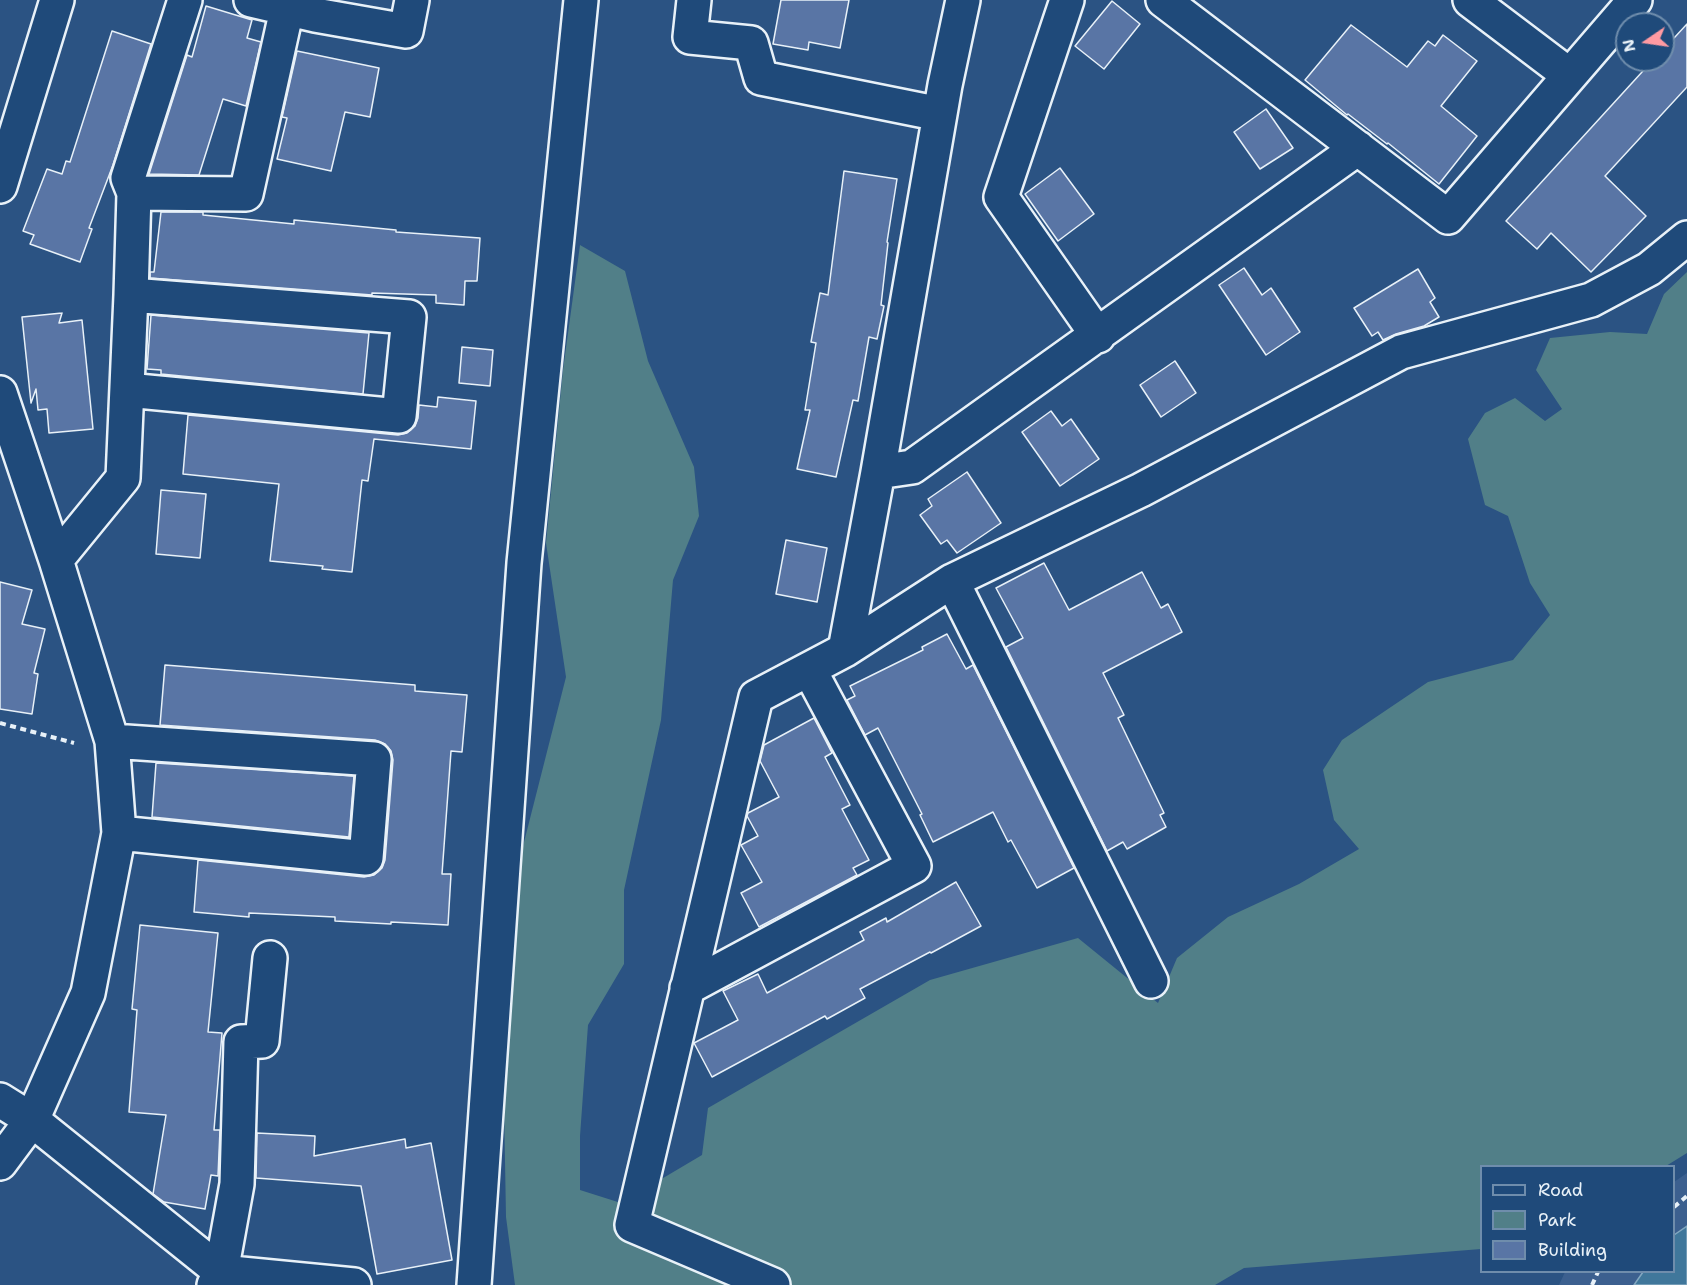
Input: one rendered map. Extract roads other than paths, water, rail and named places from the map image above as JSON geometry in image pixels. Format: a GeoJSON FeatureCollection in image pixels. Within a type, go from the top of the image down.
{"type":"FeatureCollection","features":[{"type":"Feature","properties":{"kind":"street"},"geometry":{"type":"LineString","coordinates":[[56,560],[123,478],[134,193],[128,178],[185,0]]}},
{"type":"Feature","properties":{"kind":"street"},"geometry":{"type":"LineString","coordinates":[[251,0],[307,8],[406,31],[412,0]]}},
{"type":"Feature","properties":{"kind":"street"},"geometry":{"type":"LineString","coordinates":[[474,1285],[524,563],[581,0]]}},
{"type":"Feature","properties":{"kind":"street"},"geometry":{"type":"LineString","coordinates":[[694,0],[690,37],[751,43],[761,78],[940,114]]}},
{"type":"Feature","properties":{"kind":"street"},"geometry":{"type":"LineString","coordinates":[[845,650],[940,114],[963,0]]}},
{"type":"Feature","properties":{"kind":"street"},"geometry":{"type":"LineString","coordinates":[[1067,0],[1001,197],[1098,336]]}},
{"type":"Feature","properties":{"kind":"street"},"geometry":{"type":"LineString","coordinates":[[1163,0],[1448,217],[1635,0]]}},
{"type":"Feature","properties":{"kind":"street"},"geometry":{"type":"LineString","coordinates":[[1470,0],[1569,75]]}},
{"type":"Feature","properties":{"kind":"street"},"geometry":{"type":"LineString","coordinates":[[0,186],[49,1]]}},
{"type":"Feature","properties":{"kind":"street"},"geometry":{"type":"LineString","coordinates":[[134,193],[246,194],[307,8]]}},
{"type":"Feature","properties":{"kind":"street"},"geometry":{"type":"LineString","coordinates":[[878,472],[912,467],[1358,148]]}},
{"type":"Feature","properties":{"kind":"street"},"geometry":{"type":"LineString","coordinates":[[772,1285],[632,1225],[756,697],[845,650],[952,581],[1141,490],[1401,352],[1591,300],[1649,269],[1687,238]]}},
{"type":"Feature","properties":{"kind":"street"},"geometry":{"type":"LineString","coordinates":[[127,390],[399,416],[409,317],[131,295]]}},
{"type":"Feature","properties":{"kind":"street"},"geometry":{"type":"LineString","coordinates":[[0,393],[56,560],[112,741],[119,833],[88,993],[32,1120],[0,1163]]}},
{"type":"Feature","properties":{"kind":"street"},"geometry":{"type":"LineString","coordinates":[[952,581],[1151,981]]}},
{"type":"Feature","properties":{"kind":"street"},"geometry":{"type":"LineString","coordinates":[[687,988],[914,866],[809,669]]}},
{"type":"Feature","properties":{"kind":"street"},"geometry":{"type":"LineString","coordinates":[[112,741],[374,759],[366,858],[119,833]]}},
{"type":"Feature","properties":{"kind":"street"},"geometry":{"type":"LineString","coordinates":[[217,1279],[237,1184],[241,1042],[262,1041],[270,958]]}},
{"type":"Feature","properties":{"kind":"street"},"geometry":{"type":"LineString","coordinates":[[0,1100],[32,1120],[217,1279],[354,1285]]}}]}
